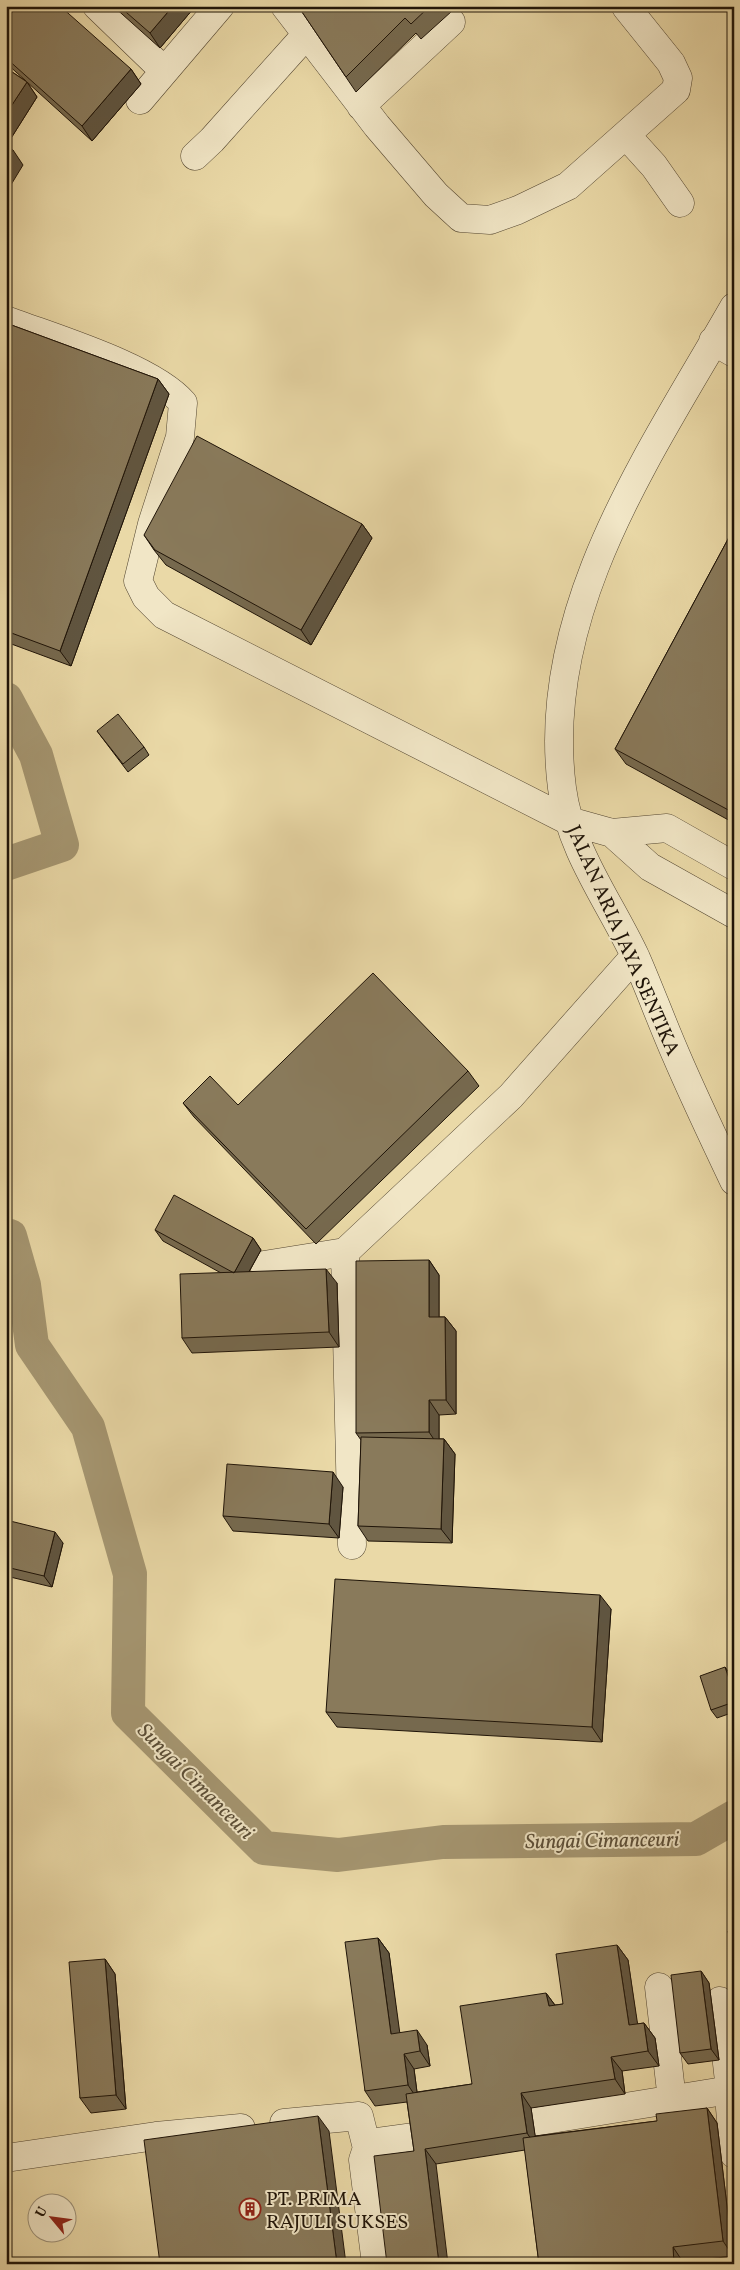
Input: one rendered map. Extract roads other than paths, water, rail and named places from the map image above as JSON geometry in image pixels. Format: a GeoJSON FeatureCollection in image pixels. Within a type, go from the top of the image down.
{"type":"FeatureCollection","features":[{"type":"Feature","properties":{"kind":"street"},"geometry":{"type":"LineString","coordinates":[[97,6],[155,62]]}},
{"type":"Feature","properties":{"kind":"street"},"geometry":{"type":"LineString","coordinates":[[140,100],[220,6]]}},
{"type":"Feature","properties":{"kind":"street"},"geometry":{"type":"LineString","coordinates":[[285,6],[362,106],[436,195],[456,214],[472,220],[490,220],[518,210],[568,186],[676,90],[678,78],[671,63],[626,7]]}},
{"type":"Feature","properties":{"kind":"street"},"geometry":{"type":"LineString","coordinates":[[362,106],[451,22]]}},
{"type":"Feature","properties":{"kind":"street"},"geometry":{"type":"LineString","coordinates":[[195,156],[212,140],[306,35]]}},
{"type":"Feature","properties":{"kind":"street"},"geometry":{"type":"LineString","coordinates":[[626,135],[654,166],[680,203]]}},
{"type":"Feature","properties":{"kind":"street","name":"JALAN ARIA JAYA SENTIKA"},"geometry":{"type":"LineString","coordinates":[[734,307],[724,347],[667,418],[613,524],[581,603],[561,696],[559,744],[562,789],[570,821],[589,870],[635,956],[676,1057],[734,1181]]}},
{"type":"Feature","properties":{"kind":"street"},"geometry":{"type":"LineString","coordinates":[[6,320],[128,367],[173,392],[183,403],[180,437],[152,524],[138,581],[146,597],[164,615],[570,821],[612,833],[667,828],[734,866]]}},
{"type":"Feature","properties":{"kind":"street"},"geometry":{"type":"LineString","coordinates":[[612,833],[650,867],[734,914]]}},
{"type":"Feature","properties":{"kind":"street"},"geometry":{"type":"LineString","coordinates":[[264,1265],[345,1252],[511,1096],[635,956]]}},
{"type":"Feature","properties":{"kind":"street"},"geometry":{"type":"LineString","coordinates":[[345,1252],[352,1545]]}},
{"type":"Feature","properties":{"kind":"street"},"geometry":{"type":"LineString","coordinates":[[659,1987],[672,2100]]}},
{"type":"Feature","properties":{"kind":"street"},"geometry":{"type":"LineString","coordinates":[[720,2001],[731,2102],[734,2154]]}},
{"type":"Feature","properties":{"kind":"street"},"geometry":{"type":"LineString","coordinates":[[533,2122],[672,2100],[731,2102]]}},
{"type":"Feature","properties":{"kind":"street"},"geometry":{"type":"LineString","coordinates":[[6,2158],[156,2136],[359,2116],[367,2148],[363,2160],[376,2264]]}},
{"type":"Feature","properties":{"kind":"street"},"geometry":{"type":"LineString","coordinates":[[367,2148],[376,2142],[420,2136]]}},
{"type":"Feature","properties":{"kind":"waterway","name":"Sungai Cimanceuri"},"geometry":{"type":"LineString","coordinates":[[6,699],[36,755],[62,845],[6,864]]}},
{"type":"Feature","properties":{"kind":"waterway","name":"Sungai Cimanceuri"},"geometry":{"type":"LineString","coordinates":[[6,1235],[10,1236],[24,1285],[32,1345],[88,1427],[130,1574],[128,1713],[264,1848],[338,1855],[443,1842],[696,1839],[734,1817]]}},
{"type":"Feature","properties":{"kind":"place","name":"PT. PRIMA RAJULI SUKSES"},"geometry":{"type":"Point","coordinates":[250,2209]}}]}
